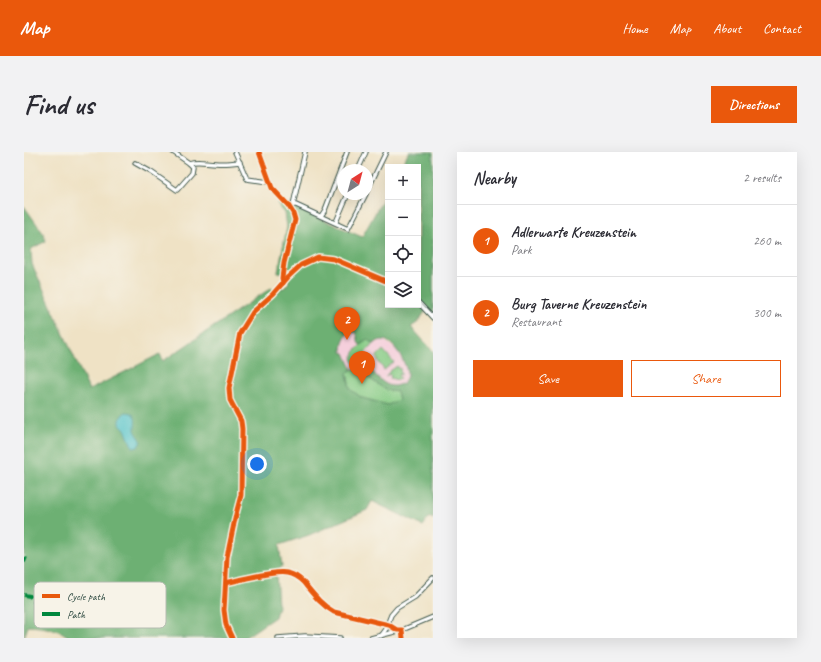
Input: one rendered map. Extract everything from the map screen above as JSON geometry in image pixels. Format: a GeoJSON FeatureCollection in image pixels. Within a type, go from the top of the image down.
{"type":"FeatureCollection","features":[{"type":"Feature","properties":{"kind":"street"},"geometry":{"type":"LineString","coordinates":[[135,163],[177,190],[192,173],[193,167],[190,163],[173,152]]}},
{"type":"Feature","properties":{"kind":"street"},"geometry":{"type":"LineString","coordinates":[[235,152],[247,179],[269,182]]}},
{"type":"Feature","properties":{"kind":"street"},"geometry":{"type":"LineString","coordinates":[[260,152],[269,182],[276,193],[293,212],[296,223],[287,249],[282,278],[283,283]]}},
{"type":"Feature","properties":{"kind":"street"},"geometry":{"type":"LineString","coordinates":[[292,205],[305,152]]}},
{"type":"Feature","properties":{"kind":"street"},"geometry":{"type":"LineString","coordinates":[[321,216],[325,210],[347,152]]}},
{"type":"Feature","properties":{"kind":"street"},"geometry":{"type":"LineString","coordinates":[[361,164],[366,152]]}},
{"type":"Feature","properties":{"kind":"street"},"geometry":{"type":"LineString","coordinates":[[373,179],[386,152]]}},
{"type":"Feature","properties":{"kind":"street"},"geometry":{"type":"LineString","coordinates":[[190,163],[210,162],[214,164],[240,162]]}},
{"type":"Feature","properties":{"kind":"street"},"geometry":{"type":"LineString","coordinates":[[336,222],[345,200]]}},
{"type":"Feature","properties":{"kind":"street"},"geometry":{"type":"LineString","coordinates":[[288,205],[292,205],[321,216],[348,229],[363,200]]}},
{"type":"Feature","properties":{"kind":"street"},"geometry":{"type":"LineString","coordinates":[[232,638],[225,617],[226,583],[229,549],[241,495],[242,458],[241,421],[230,400],[229,388],[240,333],[253,312],[301,265],[312,259],[323,257],[334,258],[385,281]]}},
{"type":"Feature","properties":{"kind":"street"},"geometry":{"type":"LineString","coordinates":[[421,305],[432,317]]}},
{"type":"Feature","properties":{"kind":"street"},"geometry":{"type":"LineString","coordinates":[[226,583],[276,573],[288,573],[299,578],[314,596],[334,612],[389,625],[397,630],[402,630]]}},
{"type":"Feature","properties":{"kind":"street"},"geometry":{"type":"LineString","coordinates":[[381,636],[389,625],[389,620],[398,608],[414,597],[433,578]]}},
{"type":"Feature","properties":{"kind":"street"},"geometry":{"type":"LineString","coordinates":[[371,638],[402,630],[433,617]]}},
{"type":"Feature","properties":{"kind":"street"},"geometry":{"type":"LineString","coordinates":[[402,630],[403,638]]}},
{"type":"Feature","properties":{"kind":"street"},"geometry":{"type":"LineString","coordinates":[[278,638],[305,636],[340,638]]}},
{"type":"Feature","properties":{"kind":"shaded area"},"geometry":{"type":"Polygon","coordinates":[[[356,332],[359,339],[367,339],[375,344],[381,340],[385,341],[397,350],[407,367],[407,376],[403,384],[393,387],[380,381],[373,372],[366,376],[362,398],[352,369],[342,353],[344,339],[348,333],[356,332]]]}},
{"type":"Feature","properties":{"kind":"green space"},"geometry":{"type":"Polygon","coordinates":[[[409,152],[433,152],[433,315],[427,309],[417,323],[411,327],[433,351],[433,519],[429,517],[423,526],[372,501],[367,510],[309,535],[279,545],[282,566],[276,573],[278,606],[275,617],[244,638],[70,638],[56,630],[45,628],[166,628],[166,582],[34,582],[34,627],[28,626],[24,638],[24,206],[43,233],[46,241],[31,249],[32,264],[89,390],[160,354],[163,361],[271,288],[277,293],[281,288],[284,288],[289,282],[288,279],[295,271],[293,269],[288,273],[278,272],[287,227],[285,213],[277,204],[279,202],[290,205],[362,237],[385,195],[385,308],[421,308],[421,164],[402,164],[409,152]],[[356,332],[348,333],[343,344],[342,352],[345,353],[352,369],[347,373],[350,389],[362,398],[388,405],[399,400],[397,392],[386,390],[366,376],[373,372],[388,385],[394,386],[403,384],[407,376],[407,371],[399,353],[386,341],[381,340],[373,344],[367,339],[360,345],[356,332]]]}},
{"type":"Feature","properties":{"kind":"green space"},"geometry":{"type":"Polygon","coordinates":[[[367,339],[373,344],[361,359],[361,362],[366,363],[373,372],[365,373],[359,371],[352,358],[355,351],[367,339]]]}},
{"type":"Feature","properties":{"kind":"green space"},"geometry":{"type":"Polygon","coordinates":[[[383,350],[394,362],[384,370],[378,361],[377,356],[383,350]]]}},
{"type":"Feature","properties":{"kind":"green space"},"geometry":{"type":"Polygon","coordinates":[[[397,366],[398,369],[400,368],[401,375],[399,374],[398,377],[400,379],[397,380],[390,378],[391,376],[389,374],[385,377],[390,371],[397,366]]]}},
{"type":"Feature","properties":{"kind":"green space"},"geometry":{"type":"Polygon","coordinates":[[[355,368],[384,388],[398,392],[399,400],[388,405],[362,398],[350,389],[347,373],[355,368]]]}},
{"type":"Feature","properties":{"kind":"water"},"geometry":{"type":"Polygon","coordinates":[[[126,412],[132,413],[135,417],[135,430],[141,441],[138,447],[134,448],[125,429],[120,424],[122,415],[126,412]]]}},
{"type":"Feature","properties":{"kind":"marked path"},"geometry":{"type":"LineString","coordinates":[[24,562],[26,557]]}},
{"type":"Feature","properties":{"kind":"marked path"},"geometry":{"type":"LineString","coordinates":[[24,595],[30,596],[34,601]]}},
{"type":"Feature","properties":{"kind":"cycle path"},"geometry":{"type":"LineString","coordinates":[[259,152],[272,188],[288,205],[295,220],[284,263],[282,278],[283,283]]}},
{"type":"Feature","properties":{"kind":"cycle path"},"geometry":{"type":"LineString","coordinates":[[232,638],[226,625],[224,610],[227,557],[241,495],[242,429],[241,421],[230,400],[229,388],[240,333],[253,312],[273,294],[288,277],[301,265],[318,257],[334,259],[385,281]]}},
{"type":"Feature","properties":{"kind":"cycle path"},"geometry":{"type":"LineString","coordinates":[[226,583],[282,572],[296,576],[321,603],[334,612],[389,625],[397,630],[402,630],[403,638]]}},
{"type":"Feature","properties":{"kind":"place","name":"Burg Taverne Kreuzenstein"},"geometry":{"type":"Point","coordinates":[347,340]}},
{"type":"Feature","properties":{"kind":"place","name":"Adlerwarte Kreuzenstein"},"geometry":{"type":"Point","coordinates":[362,384]}}]}
